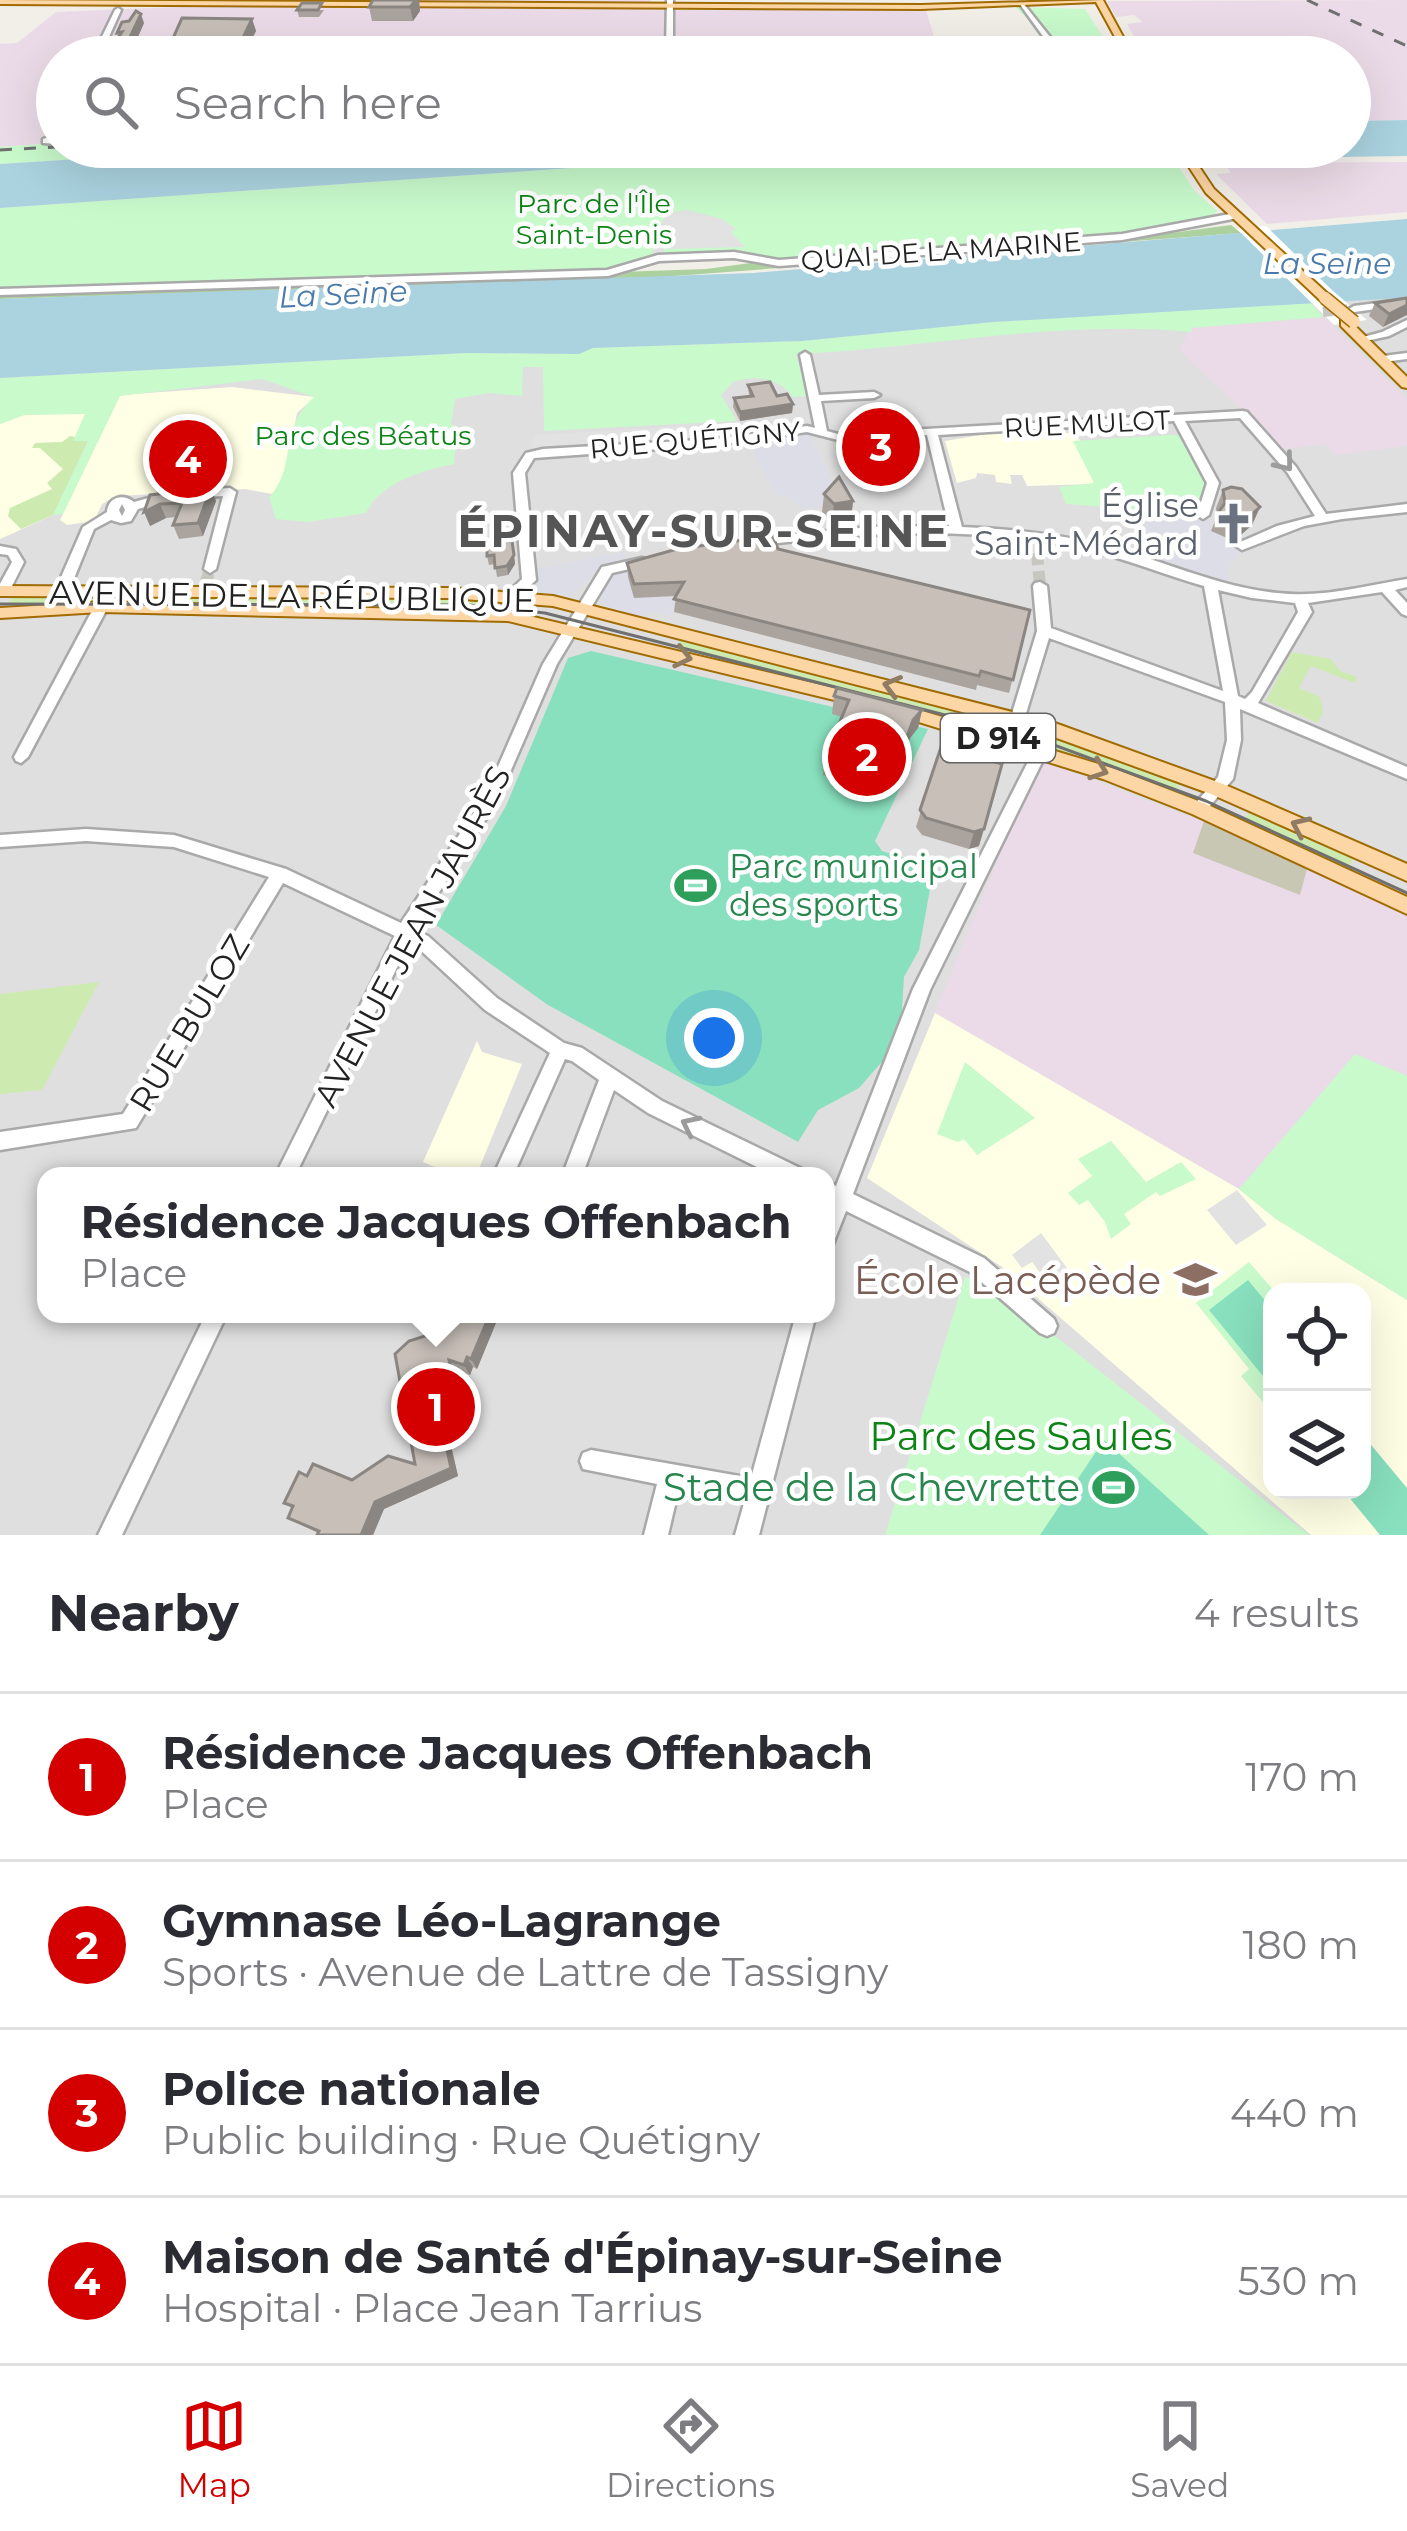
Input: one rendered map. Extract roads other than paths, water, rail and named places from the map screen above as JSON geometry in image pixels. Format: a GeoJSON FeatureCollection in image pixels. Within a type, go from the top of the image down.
{"type":"FeatureCollection","features":[{"type":"Feature","properties":{"kind":"main road"},"geometry":{"type":"LineString","coordinates":[[0,4],[974,6],[1095,0]]}},
{"type":"Feature","properties":{"kind":"main road"},"geometry":{"type":"LineString","coordinates":[[1040,3],[1095,0]]}},
{"type":"Feature","properties":{"kind":"main road"},"geometry":{"type":"LineString","coordinates":[[1095,0],[1108,22]]}},
{"type":"Feature","properties":{"kind":"main road"},"geometry":{"type":"LineString","coordinates":[[1095,0],[1117,36]]}},
{"type":"Feature","properties":{"kind":"main road"},"geometry":{"type":"LineString","coordinates":[[1063,4],[1099,12]]}},
{"type":"Feature","properties":{"kind":"main road"},"geometry":{"type":"LineString","coordinates":[[1194,168],[1407,373]]}},
{"type":"Feature","properties":{"kind":"main road"},"geometry":{"type":"LineString","coordinates":[[1394,358],[1407,384]]}},
{"type":"Feature","properties":{"kind":"main road","name":"AVENUE DE LA RÉPUBLIQUE"},"geometry":{"type":"LineString","coordinates":[[2,591],[206,582],[511,596],[583,607]]}},
{"type":"Feature","properties":{"kind":"main road","name":"AVENUE DE LA RÉPUBLIQUE"},"geometry":{"type":"LineString","coordinates":[[0,613],[101,607],[508,616],[569,630]]}},
{"type":"Feature","properties":{"kind":"main road","name":"D 914"},"geometry":{"type":"LineString","coordinates":[[583,607],[1017,720],[1217,789],[1407,873]]}},
{"type":"Feature","properties":{"kind":"main road","name":"D 914"},"geometry":{"type":"LineString","coordinates":[[569,630],[854,698],[1041,750],[1199,809],[1407,906]]}},
{"type":"Feature","properties":{"kind":"street"},"geometry":{"type":"LineString","coordinates":[[670,36],[671,3]]}},
{"type":"Feature","properties":{"kind":"street"},"geometry":{"type":"LineString","coordinates":[[1021,4],[1046,36]]}},
{"type":"Feature","properties":{"kind":"street"},"geometry":{"type":"LineString","coordinates":[[103,36],[113,5]]}},
{"type":"Feature","properties":{"kind":"street","name":"QUAI DE LA MARINE"},"geometry":{"type":"LineString","coordinates":[[0,292],[608,273],[658,258],[727,255],[785,263],[1122,237],[1247,221]]}},
{"type":"Feature","properties":{"kind":"street"},"geometry":{"type":"LineString","coordinates":[[1351,318],[1407,302]]}},
{"type":"Feature","properties":{"kind":"street"},"geometry":{"type":"LineString","coordinates":[[1366,338],[1407,322]]}},
{"type":"Feature","properties":{"kind":"street"},"geometry":{"type":"LineString","coordinates":[[805,356],[822,432]]}},
{"type":"Feature","properties":{"kind":"street"},"geometry":{"type":"LineString","coordinates":[[817,398],[874,395]]}},
{"type":"Feature","properties":{"kind":"street","name":"RUE MULOT"},"geometry":{"type":"LineString","coordinates":[[932,433],[1243,414],[1292,470],[1321,516]]}},
{"type":"Feature","properties":{"kind":"street"},"geometry":{"type":"LineString","coordinates":[[1178,418],[1213,483],[1203,515]]}},
{"type":"Feature","properties":{"kind":"street","name":"RUE QUÉTIGNY"},"geometry":{"type":"LineString","coordinates":[[511,596],[529,580],[519,473],[530,455],[716,442],[807,428],[838,437],[932,433]]}},
{"type":"Feature","properties":{"kind":"street"},"geometry":{"type":"LineString","coordinates":[[932,433],[957,532]]}},
{"type":"Feature","properties":{"kind":"street"},"geometry":{"type":"LineString","coordinates":[[62,590],[89,527],[110,515],[119,503],[134,506],[165,497],[230,492],[206,582]]}},
{"type":"Feature","properties":{"kind":"street"},"geometry":{"type":"LineString","coordinates":[[1242,546],[1278,527],[1321,516],[1407,508]]}},
{"type":"Feature","properties":{"kind":"street"},"geometry":{"type":"LineString","coordinates":[[741,544],[843,533],[957,532],[1125,554],[1210,585],[1300,598],[1407,584]]}},
{"type":"Feature","properties":{"kind":"street"},"geometry":{"type":"LineString","coordinates":[[0,550],[12,552],[18,562],[2,591]]}},
{"type":"Feature","properties":{"kind":"street","name":"AVENUE JEAN JAURÈS"},"geometry":{"type":"LineString","coordinates":[[289,1167],[406,932],[493,796],[569,630],[607,570],[659,559]]}},
{"type":"Feature","properties":{"kind":"street"},"geometry":{"type":"LineString","coordinates":[[1199,809],[1226,779],[1238,704],[1210,585]]}},
{"type":"Feature","properties":{"kind":"street"},"geometry":{"type":"LineString","coordinates":[[1017,720],[1044,631],[1040,586]]}},
{"type":"Feature","properties":{"kind":"street"},"geometry":{"type":"LineString","coordinates":[[1385,587],[1405,609]]}},
{"type":"Feature","properties":{"kind":"street"},"geometry":{"type":"LineString","coordinates":[[508,616],[511,596]]}},
{"type":"Feature","properties":{"kind":"street"},"geometry":{"type":"LineString","coordinates":[[1238,704],[1257,696],[1305,612],[1300,598]]}},
{"type":"Feature","properties":{"kind":"street"},"geometry":{"type":"LineString","coordinates":[[20,758],[101,607]]}},
{"type":"Feature","properties":{"kind":"street"},"geometry":{"type":"LineString","coordinates":[[1044,631],[1407,773]]}},
{"type":"Feature","properties":{"kind":"street"},"geometry":{"type":"LineString","coordinates":[[835,1189],[922,989],[1041,750]]}},
{"type":"Feature","properties":{"kind":"street"},"geometry":{"type":"LineString","coordinates":[[0,841],[86,835],[174,841],[280,874],[406,932],[491,1004],[560,1050],[576,1054],[655,1107],[777,1167]]}},
{"type":"Feature","properties":{"kind":"street","name":"RUE BULOZ"},"geometry":{"type":"LineString","coordinates":[[0,1141],[129,1123],[280,874]]}},
{"type":"Feature","properties":{"kind":"street"},"geometry":{"type":"LineString","coordinates":[[507,1167],[560,1050]]}},
{"type":"Feature","properties":{"kind":"street"},"geometry":{"type":"LineString","coordinates":[[575,1167],[610,1076]]}},
{"type":"Feature","properties":{"kind":"street"},"geometry":{"type":"LineString","coordinates":[[835,1195],[977,1264],[1047,1326]]}},
{"type":"Feature","properties":{"kind":"street"},"geometry":{"type":"LineString","coordinates":[[110,1535],[213,1323]]}},
{"type":"Feature","properties":{"kind":"street"},"geometry":{"type":"LineString","coordinates":[[747,1535],[804,1323]]}},
{"type":"Feature","properties":{"kind":"street"},"geometry":{"type":"LineString","coordinates":[[591,1461],[759,1491]]}},
{"type":"Feature","properties":{"kind":"street"},"geometry":{"type":"LineString","coordinates":[[656,1535],[671,1474]]}},
{"type":"Feature","properties":{"kind":"water"},"geometry":{"type":"Polygon","coordinates":[[[1407,120],[1407,156],[1371,157],[1371,121],[1407,120]]]}},
{"type":"Feature","properties":{"kind":"water"},"geometry":{"type":"Polygon","coordinates":[[[36,162],[36,168],[571,168],[0,208],[0,164],[36,162]]]}},
{"type":"Feature","properties":{"kind":"water","name":"La Seine"},"geometry":{"type":"Polygon","coordinates":[[[1407,219],[1407,297],[1401,298],[993,322],[802,341],[593,348],[579,354],[466,353],[0,378],[0,299],[753,273],[1407,219]]]}},
{"type":"Feature","properties":{"kind":"tunnel"},"geometry":{"type":"LineString","coordinates":[[1323,312],[1351,309]]}},
{"type":"Feature","properties":{"kind":"tunnel"},"geometry":{"type":"LineString","coordinates":[[1037,553],[1040,586]]}},
{"type":"Feature","properties":{"kind":"tunnel"},"geometry":{"type":"LineString","coordinates":[[205,585],[210,569]]}},
{"type":"Feature","properties":{"kind":"tram line"},"geometry":{"type":"LineString","coordinates":[[0,604],[469,605],[545,613],[1035,738],[1206,801],[1407,893]]}},
{"type":"Feature","properties":{"kind":"railway"},"geometry":{"type":"LineString","coordinates":[[1307,0],[1407,46]]}},
{"type":"Feature","properties":{"kind":"railway"},"geometry":{"type":"LineString","coordinates":[[0,150],[36,148]]}},
{"type":"Feature","properties":{"kind":"place","name":"Police nationale"},"geometry":{"type":"Point","coordinates":[881,447]}},
{"type":"Feature","properties":{"kind":"place","name":"Maison de Santé d'Épinay-sur-Seine"},"geometry":{"type":"Point","coordinates":[188,459]}},
{"type":"Feature","properties":{"kind":"place","name":"Église Saint-Médard"},"geometry":{"type":"Point","coordinates":[1233,524]}},
{"type":"Feature","properties":{"kind":"place","name":"Gymnase Léo-Lagrange"},"geometry":{"type":"Point","coordinates":[867,757]}},
{"type":"Feature","properties":{"kind":"place","name":"Parc municipal des sports"},"geometry":{"type":"Point","coordinates":[695,885]}},
{"type":"Feature","properties":{"kind":"place","name":"École Lacépède"},"geometry":{"type":"Point","coordinates":[1195,1280]}},
{"type":"Feature","properties":{"kind":"place","name":"Résidence Jacques Offenbach"},"geometry":{"type":"Point","coordinates":[436,1407]}},
{"type":"Feature","properties":{"kind":"place","name":"Stade de la Chevrette"},"geometry":{"type":"Point","coordinates":[1114,1487]}},
{"type":"Feature","properties":{"kind":"district","name":"ÉPINAY-SUR-SEINE"},"geometry":{"type":"Point","coordinates":[704,530]}},
{"type":"Feature","properties":{"kind":"park label","name":"Parc de l'Île Saint-Denis"},"geometry":{"type":"Point","coordinates":[594,218]}},
{"type":"Feature","properties":{"kind":"park label","name":"Parc des Béatus"},"geometry":{"type":"Point","coordinates":[363,435]}},
{"type":"Feature","properties":{"kind":"park label","name":"Parc des Saules"},"geometry":{"type":"Point","coordinates":[1021,1436]}}]}
